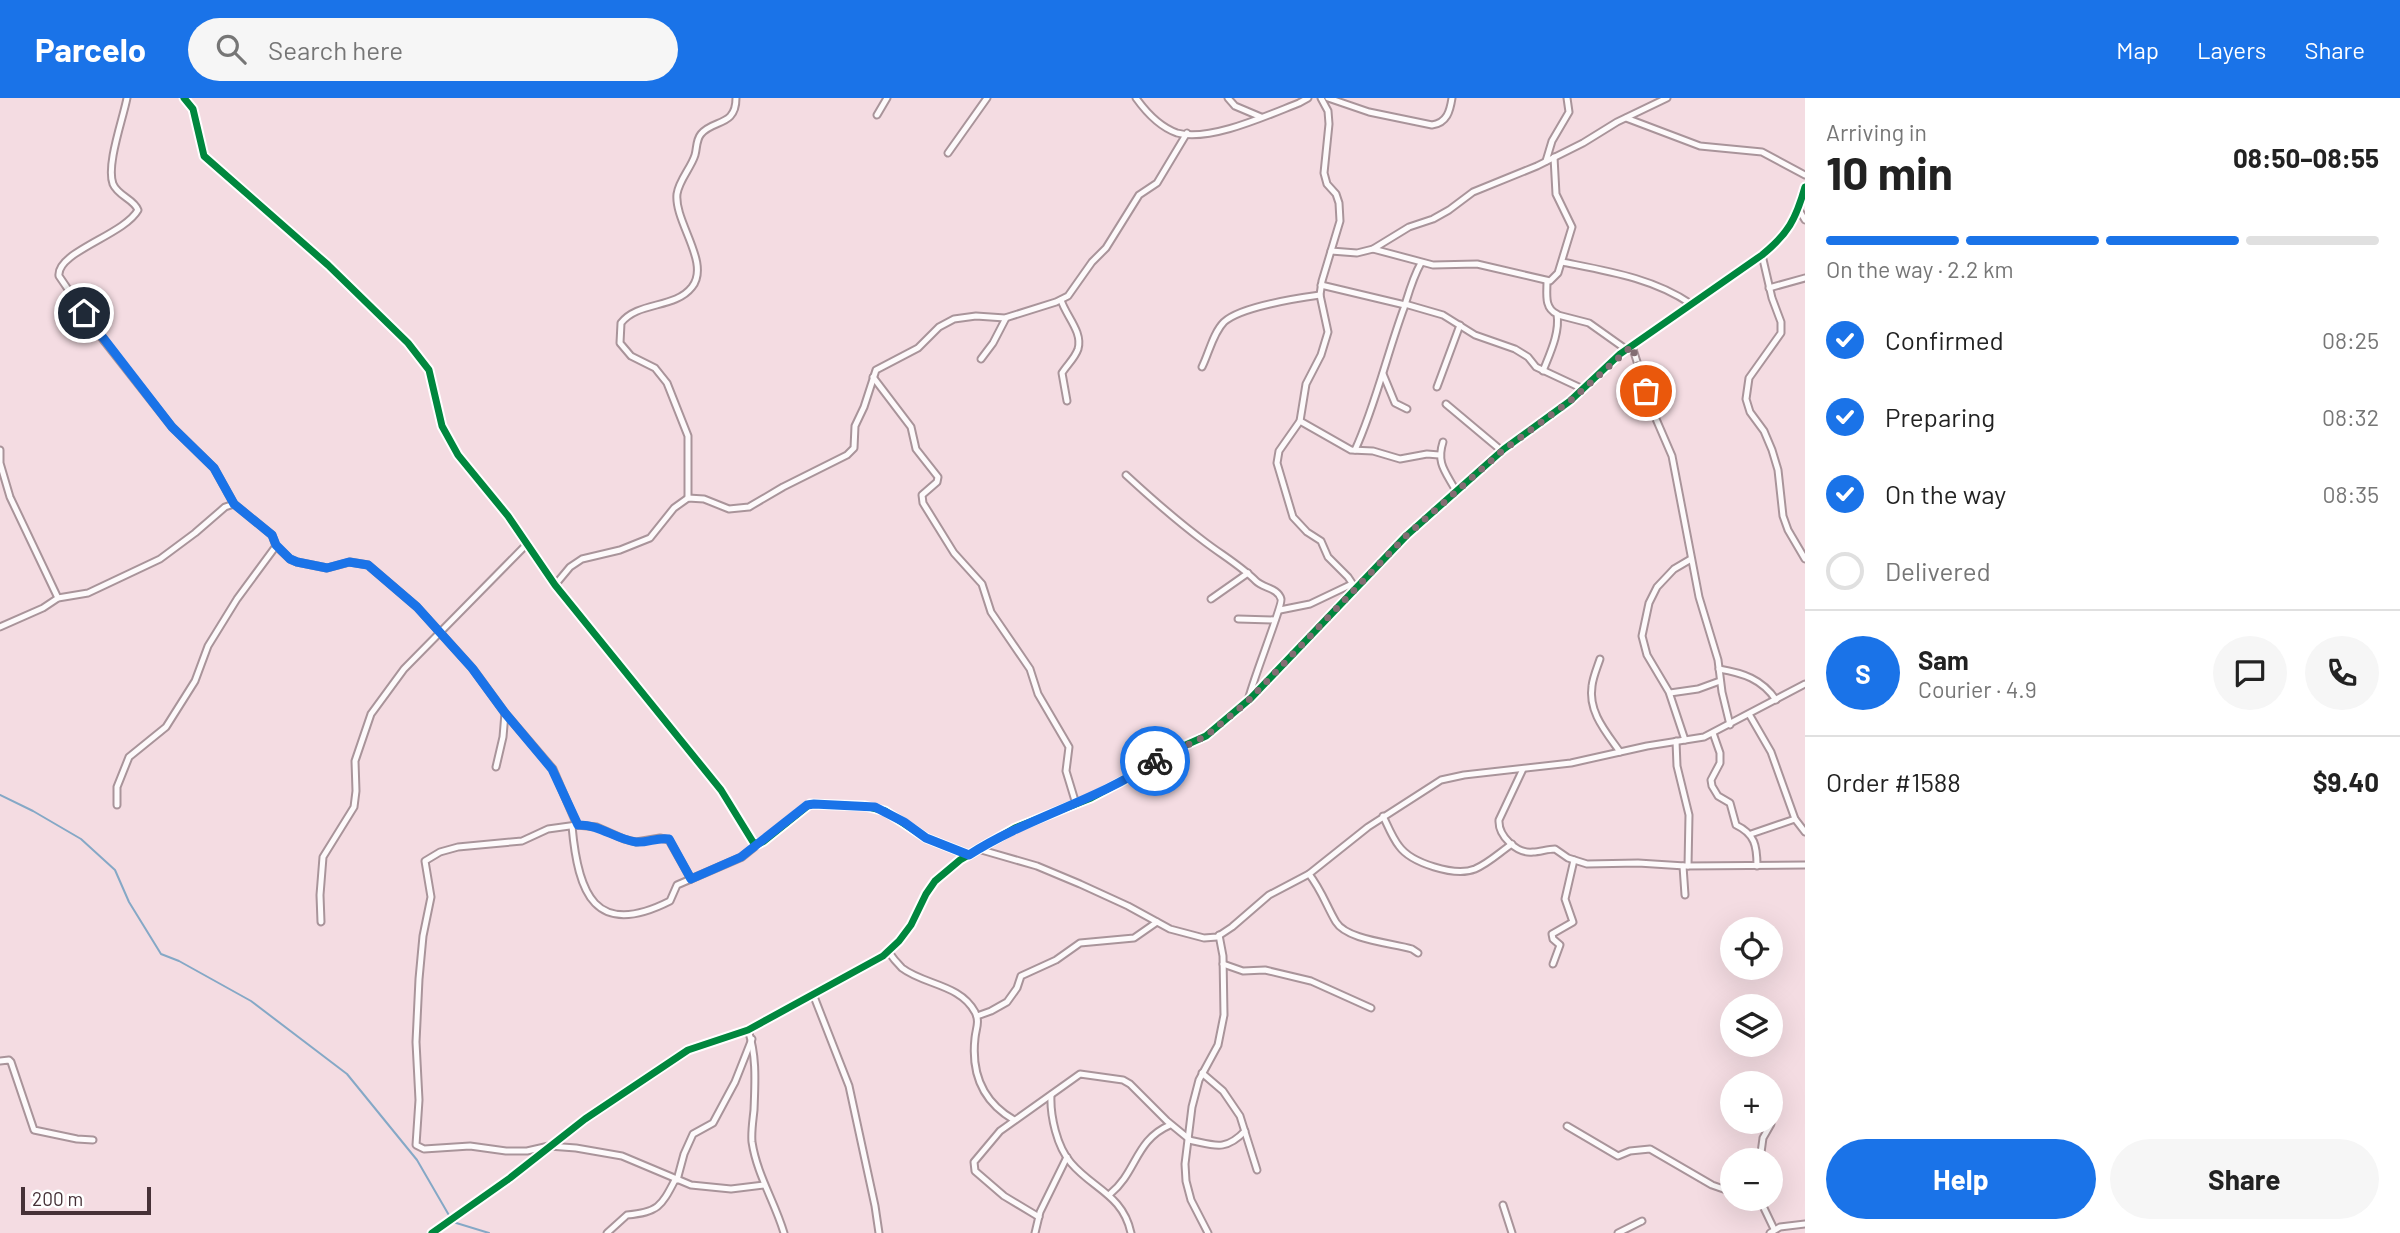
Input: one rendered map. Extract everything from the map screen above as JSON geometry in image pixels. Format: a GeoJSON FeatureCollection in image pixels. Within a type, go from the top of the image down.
{"type":"FeatureCollection","features":[{"type":"Feature","properties":{"kind":"street"},"geometry":{"type":"LineString","coordinates":[[127,98],[110,172],[113,185],[120,195],[135,205],[138,211],[120,230],[63,262],[59,268],[59,276],[97,331],[172,427],[214,468],[234,504],[272,535],[276,545],[290,559],[327,568],[349,562],[368,565],[417,607],[472,668],[552,769],[575,825],[578,867],[590,900],[621,917],[662,905],[670,901],[677,885],[741,857],[807,805],[875,807],[904,822],[926,838],[969,855]]}},
{"type":"Feature","properties":{"kind":"street"},"geometry":{"type":"LineString","coordinates":[[184,98],[192,109],[204,156],[328,265],[408,343],[425,364],[429,370],[442,426],[458,455],[508,516],[555,585],[718,785],[750,839],[758,844]]}},
{"type":"Feature","properties":{"kind":"street"},"geometry":{"type":"LineString","coordinates":[[688,499],[688,436],[685,427],[667,383],[654,368],[631,356],[620,343],[621,323],[630,314],[674,300],[691,289],[698,278],[697,264],[677,209],[677,191],[694,158],[699,137],[726,120],[734,110],[736,98]]}},
{"type":"Feature","properties":{"kind":"street"},"geometry":{"type":"LineString","coordinates":[[877,115],[887,98]]}},
{"type":"Feature","properties":{"kind":"street"},"geometry":{"type":"LineString","coordinates":[[948,153],[987,98]]}},
{"type":"Feature","properties":{"kind":"street"},"geometry":{"type":"LineString","coordinates":[[1136,98],[1157,121],[1180,134],[1223,131],[1308,98]]}},
{"type":"Feature","properties":{"kind":"street"},"geometry":{"type":"LineString","coordinates":[[1228,98],[1235,106],[1261,117]]}},
{"type":"Feature","properties":{"kind":"street"},"geometry":{"type":"LineString","coordinates":[[1321,98],[1328,111],[1329,124],[1324,173],[1327,184],[1336,194],[1340,221],[1321,285],[1320,295],[1328,332],[1321,355],[1306,384],[1300,421],[1279,451],[1277,463],[1293,517],[1307,532],[1321,541],[1328,557],[1354,587]]}},
{"type":"Feature","properties":{"kind":"street"},"geometry":{"type":"LineString","coordinates":[[1328,98],[1369,112],[1432,125],[1445,119],[1450,111],[1452,98]]}},
{"type":"Feature","properties":{"kind":"street"},"geometry":{"type":"LineString","coordinates":[[1546,161],[1552,141],[1569,112],[1567,98]]}},
{"type":"Feature","properties":{"kind":"street"},"geometry":{"type":"LineString","coordinates":[[1331,251],[1357,253],[1373,249],[1409,227],[1449,210],[1473,192],[1546,161],[1667,98]]}},
{"type":"Feature","properties":{"kind":"street"},"geometry":{"type":"LineString","coordinates":[[1626,118],[1700,146],[1762,152],[1805,175]]}},
{"type":"Feature","properties":{"kind":"street"},"geometry":{"type":"LineString","coordinates":[[555,585],[570,567],[582,559],[620,550],[650,537],[674,508],[688,499],[704,499],[729,509],[749,507],[847,455],[854,448],[855,426],[876,370],[918,348],[939,327],[954,319],[976,316],[1006,318],[1061,300],[1074,290],[1092,262],[1106,248],[1139,195],[1157,183],[1187,133]]}},
{"type":"Feature","properties":{"kind":"street"},"geometry":{"type":"LineString","coordinates":[[1373,249],[1433,265],[1482,265],[1547,281],[1554,279],[1572,227],[1556,194],[1554,157]]}},
{"type":"Feature","properties":{"kind":"street"},"geometry":{"type":"LineString","coordinates":[[432,1233],[510,1178],[549,1146],[688,1050],[748,1030],[863,968],[888,951],[911,925],[935,881],[978,849],[1015,828],[1114,786],[1171,751],[1206,736],[1248,701],[1354,587],[1406,536],[1502,451],[1583,389],[1629,348],[1762,256],[1788,231],[1805,187]]}},
{"type":"Feature","properties":{"kind":"street"},"geometry":{"type":"LineString","coordinates":[[1798,210],[1805,220]]}},
{"type":"Feature","properties":{"kind":"street"},"geometry":{"type":"LineString","coordinates":[[1762,256],[1769,288],[1781,322],[1781,333],[1749,378],[1746,399],[1750,412],[1764,431],[1772,450],[1778,470],[1783,516],[1805,559]]}},
{"type":"Feature","properties":{"kind":"street"},"geometry":{"type":"LineString","coordinates":[[1562,262],[1647,282],[1691,304]]}},
{"type":"Feature","properties":{"kind":"street"},"geometry":{"type":"LineString","coordinates":[[1355,450],[1383,374],[1393,335],[1414,275],[1421,263]]}},
{"type":"Feature","properties":{"kind":"street"},"geometry":{"type":"LineString","coordinates":[[1769,288],[1805,278]]}},
{"type":"Feature","properties":{"kind":"street"},"geometry":{"type":"LineString","coordinates":[[1547,281],[1548,306],[1558,315],[1589,323],[1629,348],[1672,456],[1691,559],[1730,725]]}},
{"type":"Feature","properties":{"kind":"street"},"geometry":{"type":"LineString","coordinates":[[1321,285],[1443,314],[1475,335],[1515,349],[1528,357],[1532,364],[1583,389]]}},
{"type":"Feature","properties":{"kind":"street"},"geometry":{"type":"LineString","coordinates":[[1202,367],[1218,331],[1227,319],[1262,306],[1320,295]]}},
{"type":"Feature","properties":{"kind":"street"},"geometry":{"type":"LineString","coordinates":[[1061,300],[1079,343],[1074,358],[1062,373],[1067,401]]}},
{"type":"Feature","properties":{"kind":"street"},"geometry":{"type":"LineString","coordinates":[[1543,370],[1555,340],[1558,315]]}},
{"type":"Feature","properties":{"kind":"street"},"geometry":{"type":"LineString","coordinates":[[981,359],[1006,318]]}},
{"type":"Feature","properties":{"kind":"street"},"geometry":{"type":"LineString","coordinates":[[1437,387],[1460,325]]}},
{"type":"Feature","properties":{"kind":"street"},"geometry":{"type":"LineString","coordinates":[[1383,374],[1395,403],[1407,409]]}},
{"type":"Feature","properties":{"kind":"street"},"geometry":{"type":"LineString","coordinates":[[873,377],[911,427],[916,449],[938,477],[937,482],[922,495],[923,503],[954,553],[982,584],[991,612],[1030,670],[1038,694],[1069,747],[1066,771],[1076,804]]}},
{"type":"Feature","properties":{"kind":"street"},"geometry":{"type":"LineString","coordinates":[[1446,404],[1502,451]]}},
{"type":"Feature","properties":{"kind":"street"},"geometry":{"type":"LineString","coordinates":[[1300,421],[1339,442],[1348,450],[1373,451],[1401,459],[1427,454],[1439,455]]}},
{"type":"Feature","properties":{"kind":"street"},"geometry":{"type":"LineString","coordinates":[[1443,442],[1439,455],[1441,464],[1456,491]]}},
{"type":"Feature","properties":{"kind":"street"},"geometry":{"type":"LineString","coordinates":[[0,450],[0,463],[10,497],[58,598]]}},
{"type":"Feature","properties":{"kind":"street"},"geometry":{"type":"LineString","coordinates":[[1126,475],[1168,513],[1248,573],[1258,584],[1279,595],[1282,600],[1248,701]]}},
{"type":"Feature","properties":{"kind":"street"},"geometry":{"type":"LineString","coordinates":[[0,627],[43,608],[58,598],[88,593],[160,559],[225,507],[234,504]]}},
{"type":"Feature","properties":{"kind":"street"},"geometry":{"type":"LineString","coordinates":[[321,922],[323,857],[354,807],[355,761],[366,724],[391,683],[527,544]]}},
{"type":"Feature","properties":{"kind":"street"},"geometry":{"type":"LineString","coordinates":[[117,804],[117,787],[129,757],[166,727],[195,681],[208,646],[237,599],[276,545]]}},
{"type":"Feature","properties":{"kind":"street"},"geometry":{"type":"LineString","coordinates":[[1685,740],[1670,693],[1647,655],[1642,636],[1649,603],[1657,587],[1674,569],[1691,559]]}},
{"type":"Feature","properties":{"kind":"street"},"geometry":{"type":"LineString","coordinates":[[1211,599],[1248,573]]}},
{"type":"Feature","properties":{"kind":"street"},"geometry":{"type":"LineString","coordinates":[[1280,610],[1310,604],[1354,587]]}},
{"type":"Feature","properties":{"kind":"street"},"geometry":{"type":"LineString","coordinates":[[1238,619],[1275,620]]}},
{"type":"Feature","properties":{"kind":"street"},"geometry":{"type":"LineString","coordinates":[[1600,659],[1592,686],[1595,716],[1620,752]]}},
{"type":"Feature","properties":{"kind":"street"},"geometry":{"type":"LineString","coordinates":[[1719,669],[1756,680],[1768,689],[1776,700]]}},
{"type":"Feature","properties":{"kind":"street"},"geometry":{"type":"LineString","coordinates":[[1670,693],[1691,691],[1720,681]]}},
{"type":"Feature","properties":{"kind":"street"},"geometry":{"type":"LineString","coordinates":[[978,849],[1056,874],[1128,906],[1170,929],[1205,938],[1219,935],[1232,927],[1269,895],[1309,874],[1383,816],[1441,780],[1572,763],[1713,733],[1805,684]]}},
{"type":"Feature","properties":{"kind":"street"},"geometry":{"type":"LineString","coordinates":[[496,767],[505,713]]}},
{"type":"Feature","properties":{"kind":"street"},"geometry":{"type":"LineString","coordinates":[[1749,714],[1771,752],[1795,819],[1805,832]]}},
{"type":"Feature","properties":{"kind":"street"},"geometry":{"type":"LineString","coordinates":[[1713,733],[1720,753],[1720,764],[1713,774],[1712,786],[1718,796],[1730,803],[1736,825],[1751,834],[1756,845],[1757,866]]}},
{"type":"Feature","properties":{"kind":"street"},"geometry":{"type":"LineString","coordinates":[[1676,741],[1677,766],[1689,815],[1685,895]]}},
{"type":"Feature","properties":{"kind":"street"},"geometry":{"type":"LineString","coordinates":[[1523,769],[1499,821],[1501,834],[1512,844],[1530,853],[1555,849],[1587,864],[1805,865]]}},
{"type":"Feature","properties":{"kind":"street"},"geometry":{"type":"LineString","coordinates":[[1383,816],[1405,853],[1417,862],[1449,870],[1473,870],[1512,844]]}},
{"type":"Feature","properties":{"kind":"street"},"geometry":{"type":"LineString","coordinates":[[1751,834],[1795,819]]}},
{"type":"Feature","properties":{"kind":"street"},"geometry":{"type":"LineString","coordinates":[[691,879],[669,839],[636,842],[597,827],[575,825],[548,828],[522,841],[458,847],[428,858],[425,866],[431,897],[423,936],[419,979],[416,1042],[419,1100],[416,1145],[424,1149],[482,1146],[506,1152],[549,1146],[600,1151],[622,1156],[691,1185],[731,1189],[764,1185]]}},
{"type":"Feature","properties":{"kind":"street"},"geometry":{"type":"LineString","coordinates":[[1553,964],[1560,946],[1552,934],[1573,922],[1565,899],[1574,860]]}},
{"type":"Feature","properties":{"kind":"street"},"geometry":{"type":"LineString","coordinates":[[1309,874],[1325,898],[1337,924],[1342,928],[1418,953]]}},
{"type":"Feature","properties":{"kind":"street"},"geometry":{"type":"LineString","coordinates":[[977,1016],[1002,1006],[1013,995],[1021,976],[1056,960],[1074,945],[1086,941],[1134,938],[1144,928],[1157,922]]}},
{"type":"Feature","properties":{"kind":"street"},"geometry":{"type":"LineString","coordinates":[[1208,1233],[1191,1200],[1186,1181],[1192,1107],[1202,1073],[1218,1045],[1224,1016],[1223,964],[1219,935]]}},
{"type":"Feature","properties":{"kind":"street"},"geometry":{"type":"LineString","coordinates":[[888,951],[902,967],[949,989],[965,1001],[977,1016],[979,1025],[975,1037],[975,1065],[978,1081],[997,1108],[1014,1120]]}},
{"type":"Feature","properties":{"kind":"street"},"geometry":{"type":"LineString","coordinates":[[1223,964],[1243,971],[1265,970],[1311,982],[1371,1008]]}},
{"type":"Feature","properties":{"kind":"street"},"geometry":{"type":"LineString","coordinates":[[813,994],[849,1086],[879,1233]]}},
{"type":"Feature","properties":{"kind":"street"},"geometry":{"type":"LineString","coordinates":[[748,1030],[755,1080],[752,1139],[764,1185],[778,1212],[784,1233]]}},
{"type":"Feature","properties":{"kind":"street"},"geometry":{"type":"LineString","coordinates":[[607,1233],[627,1215],[638,1215],[654,1209],[666,1196],[676,1180],[693,1134],[713,1123],[735,1082],[751,1039]]}},
{"type":"Feature","properties":{"kind":"street"},"geometry":{"type":"LineString","coordinates":[[0,1060],[11,1062],[34,1130],[93,1140]]}},
{"type":"Feature","properties":{"kind":"street"},"geometry":{"type":"LineString","coordinates":[[1202,1073],[1223,1091],[1240,1116],[1257,1170]]}},
{"type":"Feature","properties":{"kind":"street"},"geometry":{"type":"LineString","coordinates":[[1039,1217],[1004,1196],[975,1171],[974,1162],[1000,1131],[1080,1074],[1123,1080],[1130,1084],[1170,1125],[1189,1139],[1219,1146],[1234,1142],[1245,1131]]}},
{"type":"Feature","properties":{"kind":"street"},"geometry":{"type":"LineString","coordinates":[[1051,1095],[1051,1113],[1071,1163],[1110,1194],[1129,1223],[1131,1233]]}},
{"type":"Feature","properties":{"kind":"street"},"geometry":{"type":"LineString","coordinates":[[1110,1194],[1125,1181],[1135,1158],[1149,1138],[1170,1125]]}},
{"type":"Feature","properties":{"kind":"street"},"geometry":{"type":"LineString","coordinates":[[1567,1126],[1618,1156],[1630,1151],[1650,1149],[1720,1188]]}},
{"type":"Feature","properties":{"kind":"street"},"geometry":{"type":"LineString","coordinates":[[1035,1233],[1039,1217],[1068,1157]]}},
{"type":"Feature","properties":{"kind":"street"},"geometry":{"type":"LineString","coordinates":[[1503,1205],[1512,1233]]}},
{"type":"Feature","properties":{"kind":"street"},"geometry":{"type":"LineString","coordinates":[[1765,1211],[1772,1231],[1805,1224]]}},
{"type":"Feature","properties":{"kind":"street"},"geometry":{"type":"LineString","coordinates":[[1618,1233],[1642,1221]]}},
{"type":"Feature","properties":{"kind":"waterway"},"geometry":{"type":"LineString","coordinates":[[0,795],[81,839],[115,870],[129,902],[161,954],[179,961],[251,1001],[347,1074],[417,1160],[450,1217]]}},
{"type":"Feature","properties":{"kind":"waterway"},"geometry":{"type":"LineString","coordinates":[[453,1222],[489,1233]]}},
{"type":"Feature","properties":{"kind":"cycle path"},"geometry":{"type":"LineString","coordinates":[[184,98],[193,109],[204,156],[328,265],[408,343],[429,370],[442,426],[458,455],[508,516],[555,585],[721,790],[753,842],[758,844],[764,841],[810,804],[865,806],[885,811],[926,838],[969,855]]}},
{"type":"Feature","properties":{"kind":"cycle path"},"geometry":{"type":"LineString","coordinates":[[432,1233],[510,1178],[585,1119],[688,1050],[748,1030],[883,956],[911,925],[935,881],[960,860],[1015,828],[1091,798],[1143,770],[1161,756],[1206,736],[1251,698],[1406,536],[1504,449],[1570,401],[1620,354],[1771,247],[1790,225],[1805,187]]}},
{"type":"Feature","properties":{"kind":"way so far"},"geometry":{"type":"LineString","coordinates":[[1155,761],[1206,736],[1247,702],[1406,536],[1502,451],[1570,401],[1632,346],[1646,391]]}},
{"type":"Feature","properties":{"kind":"route"},"geometry":{"type":"LineString","coordinates":[[84,313],[172,427],[208,460],[234,504],[272,535],[276,545],[290,559],[327,568],[349,562],[373,568],[417,607],[472,668],[552,769],[578,825],[597,827],[636,842],[669,839],[691,879],[741,857],[807,805],[814,804],[875,807],[904,822],[926,838],[969,855],[1015,828],[1091,798],[1155,761]]}}]}
